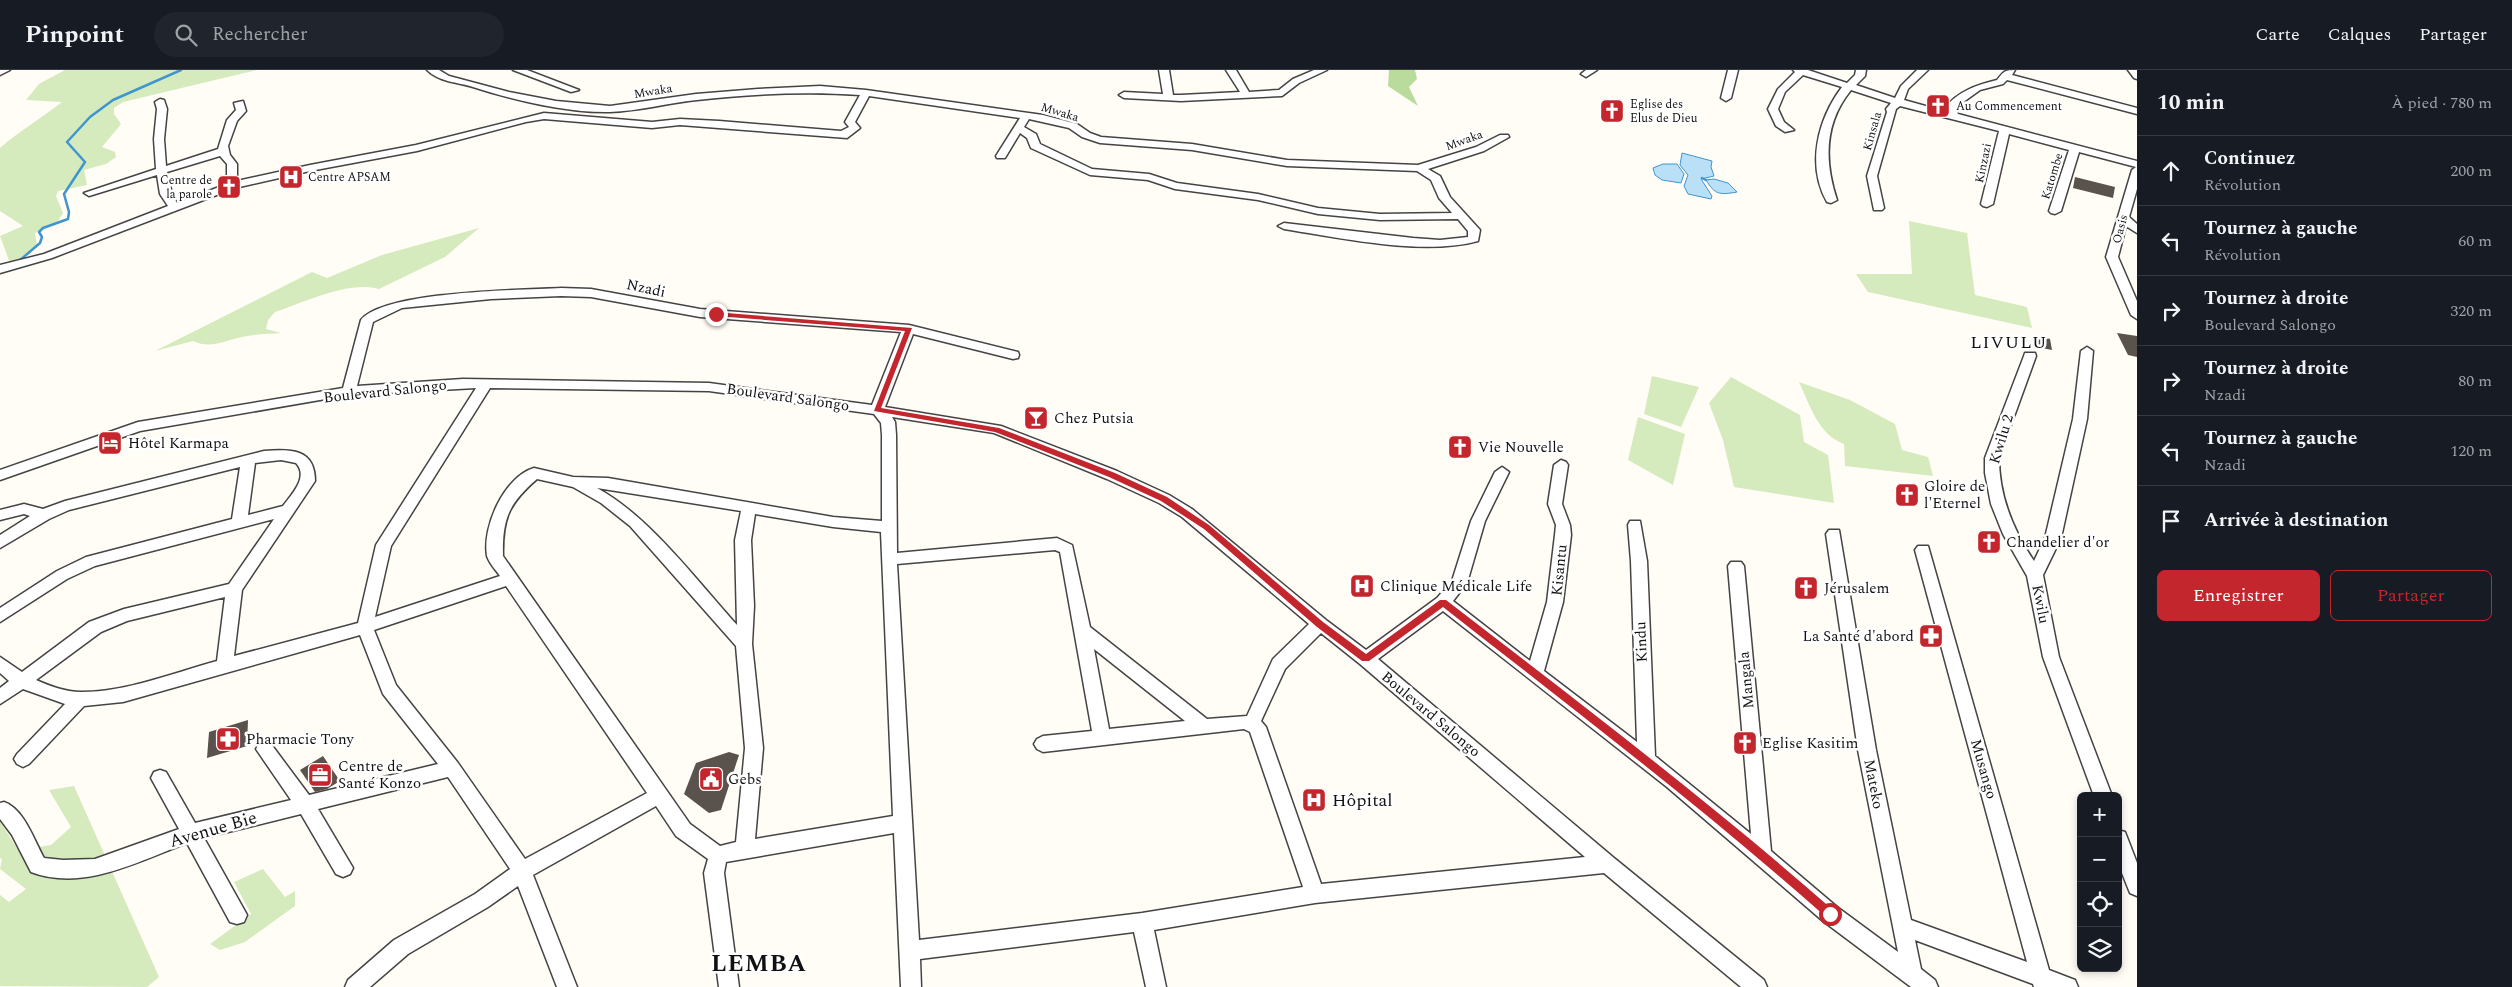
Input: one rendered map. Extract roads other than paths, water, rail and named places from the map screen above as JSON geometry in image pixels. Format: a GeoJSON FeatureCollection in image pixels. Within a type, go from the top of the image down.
{"type":"FeatureCollection","features":[{"type":"Feature","properties":{"kind":"street"},"geometry":{"type":"LineString","coordinates":[[0,72],[5,70]]}},
{"type":"Feature","properties":{"kind":"street"},"geometry":{"type":"LineString","coordinates":[[518,70],[574,90]]}},
{"type":"Feature","properties":{"kind":"street"},"geometry":{"type":"LineString","coordinates":[[1164,70],[1169,98]]}},
{"type":"Feature","properties":{"kind":"street"},"geometry":{"type":"LineString","coordinates":[[1231,70],[1247,96]]}},
{"type":"Feature","properties":{"kind":"street"},"geometry":{"type":"LineString","coordinates":[[1296,70],[1303,78]]}},
{"type":"Feature","properties":{"kind":"street"},"geometry":{"type":"LineString","coordinates":[[1124,95],[1169,98],[1282,93],[1303,78],[1322,70]]}},
{"type":"Feature","properties":{"kind":"street"},"geometry":{"type":"LineString","coordinates":[[1726,98],[1733,70]]}},
{"type":"Feature","properties":{"kind":"street"},"geometry":{"type":"LineString","coordinates":[[1789,130],[1780,124],[1773,109],[1781,91],[1800,70],[1898,102],[1953,114],[2137,164]]}},
{"type":"Feature","properties":{"kind":"street"},"geometry":{"type":"LineString","coordinates":[[1831,200],[1825,185],[1821,140],[1835,104],[1848,85],[1860,76],[1861,70]]}},
{"type":"Feature","properties":{"kind":"street","name":"Kinsala"},"geometry":{"type":"LineString","coordinates":[[1878,208],[1872,176],[1892,112],[1891,109],[1898,102],[1904,88],[1923,70]]}},
{"type":"Feature","properties":{"kind":"street"},"geometry":{"type":"LineString","coordinates":[[1953,114],[1950,108],[1956,101],[1977,88],[2000,82],[2003,76],[2012,70]]}},
{"type":"Feature","properties":{"kind":"street"},"geometry":{"type":"LineString","coordinates":[[436,71],[446,78],[466,82],[507,95],[565,105],[601,108]]}},
{"type":"Feature","properties":{"kind":"street"},"geometry":{"type":"LineString","coordinates":[[2003,76],[2137,111]]}},
{"type":"Feature","properties":{"kind":"street","name":"Mwaka"},"geometry":{"type":"LineString","coordinates":[[601,108],[621,109],[696,97],[820,89],[866,93],[1026,116],[1073,126],[1086,135],[1100,140],[1192,147],[1287,164],[1419,168],[1480,149],[1504,137]]}},
{"type":"Feature","properties":{"kind":"street"},"geometry":{"type":"LineString","coordinates":[[0,269],[48,256],[232,186],[310,168],[417,148],[526,119],[544,116],[652,125],[680,122],[847,135],[845,133],[847,131],[855,128],[850,122],[866,93]]}},
{"type":"Feature","properties":{"kind":"street"},"geometry":{"type":"LineString","coordinates":[[160,102],[162,110],[159,139],[166,194],[175,208]]}},
{"type":"Feature","properties":{"kind":"street"},"geometry":{"type":"LineString","coordinates":[[232,186],[232,164],[223,146],[232,120],[241,111],[239,103]]}},
{"type":"Feature","properties":{"kind":"street"},"geometry":{"type":"LineString","coordinates":[[556,118],[565,105]]}},
{"type":"Feature","properties":{"kind":"street"},"geometry":{"type":"LineString","coordinates":[[556,118],[580,108],[601,108]]}},
{"type":"Feature","properties":{"kind":"street"},"geometry":{"type":"LineString","coordinates":[[1001,156],[1026,116]]}},
{"type":"Feature","properties":{"kind":"street"},"geometry":{"type":"LineString","coordinates":[[1019,128],[1032,136],[1034,146],[1090,172],[1150,177],[1175,186],[1258,197],[1318,212],[1380,217],[1463,216]]}},
{"type":"Feature","properties":{"kind":"street","name":"Kinzazi"},"geometry":{"type":"LineString","coordinates":[[1987,204],[2005,128]]}},
{"type":"Feature","properties":{"kind":"street","name":"Katombe"},"geometry":{"type":"LineString","coordinates":[[2055,211],[2075,148]]}},
{"type":"Feature","properties":{"kind":"street"},"geometry":{"type":"LineString","coordinates":[[88,193],[224,151]]}},
{"type":"Feature","properties":{"kind":"street"},"geometry":{"type":"LineString","coordinates":[[1284,226],[1451,244],[1466,243],[1474,239],[1474,230],[1445,198],[1436,178],[1419,168]]}},
{"type":"Feature","properties":{"kind":"street","name":"Oasis"},"geometry":{"type":"LineString","coordinates":[[2137,170],[2112,257],[2137,315]]}},
{"type":"Feature","properties":{"kind":"street"},"geometry":{"type":"LineString","coordinates":[[2123,217],[2137,230]]}},
{"type":"Feature","properties":{"kind":"street","name":"Nzadi"},"geometry":{"type":"LineString","coordinates":[[349,391],[367,320],[399,305],[491,295],[591,293],[686,311],[909,329]]}},
{"type":"Feature","properties":{"kind":"street"},"geometry":{"type":"LineString","coordinates":[[910,987],[888,559],[888,422],[876,409],[909,329],[1013,355]]}},
{"type":"Feature","properties":{"kind":"street","name":"Kwilu"},"geometry":{"type":"LineString","coordinates":[[2087,350],[2080,419],[2053,538],[2035,575],[2051,657],[2101,792]]}},
{"type":"Feature","properties":{"kind":"street","name":"Kwilu 2"},"geometry":{"type":"LineString","coordinates":[[2030,356],[1992,458],[1991,470],[2000,505],[2014,542],[2035,575]]}},
{"type":"Feature","properties":{"kind":"street"},"geometry":{"type":"LineString","coordinates":[[486,383],[384,545],[364,627],[389,689],[452,768],[522,871],[567,987]]}},
{"type":"Feature","properties":{"kind":"street","name":"Boulevard Salongo"},"geometry":{"type":"LineString","coordinates":[[0,474],[138,427],[349,391],[486,383],[709,387],[876,409],[996,430],[1112,475],[1164,499],[1207,527],[1320,624],[1366,658],[1607,864],[1757,987]]}},
{"type":"Feature","properties":{"kind":"street"},"geometry":{"type":"LineString","coordinates":[[0,542],[44,515],[64,506],[248,460],[278,455],[303,459],[308,466],[308,480],[234,589],[225,665]]}},
{"type":"Feature","properties":{"kind":"street"},"geometry":{"type":"LineString","coordinates":[[239,523],[248,460]]}},
{"type":"Feature","properties":{"kind":"street","name":"Kisantu"},"geometry":{"type":"LineString","coordinates":[[1534,674],[1555,602],[1563,525],[1555,504],[1561,465]]}},
{"type":"Feature","properties":{"kind":"street"},"geometry":{"type":"LineString","coordinates":[[1366,658],[1443,602],[1458,583],[1478,521],[1502,472]]}},
{"type":"Feature","properties":{"kind":"street"},"geometry":{"type":"LineString","coordinates":[[888,527],[833,522],[749,509],[608,483],[574,482],[534,475],[534,473],[506,500],[496,524],[495,557],[683,830],[718,855],[901,823]]}},
{"type":"Feature","properties":{"kind":"street"},"geometry":{"type":"LineString","coordinates":[[574,482],[606,499],[635,522],[744,644]]}},
{"type":"Feature","properties":{"kind":"street"},"geometry":{"type":"LineString","coordinates":[[0,515],[24,509],[44,515]]}},
{"type":"Feature","properties":{"kind":"street"},"geometry":{"type":"LineString","coordinates":[[745,849],[754,748],[744,644],[746,606],[742,540],[749,509]]}},
{"type":"Feature","properties":{"kind":"street"},"geometry":{"type":"LineString","coordinates":[[0,616],[62,575],[91,561],[288,510]]}},
{"type":"Feature","properties":{"kind":"street","name":"Kindu"},"geometry":{"type":"LineString","coordinates":[[1635,525],[1639,561],[1646,760]]}},
{"type":"Feature","properties":{"kind":"street","name":"Mateko"},"geometry":{"type":"LineString","coordinates":[[1834,534],[1860,713],[1912,974]]}},
{"type":"Feature","properties":{"kind":"street"},"geometry":{"type":"LineString","coordinates":[[888,559],[1057,544],[1064,546],[1067,549],[1102,736]]}},
{"type":"Feature","properties":{"kind":"street","name":"Musango"},"geometry":{"type":"LineString","coordinates":[[1923,550],[2043,982]]}},
{"type":"Feature","properties":{"kind":"street","name":"Mangala"},"geometry":{"type":"LineString","coordinates":[[1736,566],[1762,854]]}},
{"type":"Feature","properties":{"kind":"street"},"geometry":{"type":"LineString","coordinates":[[0,664],[23,682],[55,695],[80,699],[123,696],[225,665],[364,627],[511,578]]}},
{"type":"Feature","properties":{"kind":"street"},"geometry":{"type":"LineString","coordinates":[[0,697],[23,682],[95,627],[108,621],[124,615],[234,589]]}},
{"type":"Feature","properties":{"kind":"street"},"geometry":{"type":"LineString","coordinates":[[1443,602],[1646,760],[1762,854],[1830,914],[1928,987]]}},
{"type":"Feature","properties":{"kind":"street"},"geometry":{"type":"LineString","coordinates":[[1252,723],[1272,674],[1279,664],[1320,624]]}},
{"type":"Feature","properties":{"kind":"street"},"geometry":{"type":"LineString","coordinates":[[1082,630],[1204,726]]}},
{"type":"Feature","properties":{"kind":"street"},"geometry":{"type":"LineString","coordinates":[[23,759],[80,699]]}},
{"type":"Feature","properties":{"kind":"street"},"geometry":{"type":"LineString","coordinates":[[1043,744],[1102,736],[1252,723],[1257,727],[1315,894]]}},
{"type":"Feature","properties":{"kind":"street"},"geometry":{"type":"LineString","coordinates":[[265,749],[305,804],[343,868]]}},
{"type":"Feature","properties":{"kind":"street","name":"Avenue Bie"},"geometry":{"type":"LineString","coordinates":[[4,810],[19,829],[38,866],[94,868],[191,833],[452,768]]}},
{"type":"Feature","properties":{"kind":"street"},"geometry":{"type":"LineString","coordinates":[[160,778],[237,916]]}},
{"type":"Feature","properties":{"kind":"street"},"geometry":{"type":"LineString","coordinates":[[355,987],[390,954],[408,942],[507,886],[522,871],[660,795]]}},
{"type":"Feature","properties":{"kind":"street"},"geometry":{"type":"LineString","coordinates":[[2122,849],[2137,888]]}},
{"type":"Feature","properties":{"kind":"street"},"geometry":{"type":"LineString","coordinates":[[718,855],[714,873],[714,885],[728,962],[729,987]]}},
{"type":"Feature","properties":{"kind":"street"},"geometry":{"type":"LineString","coordinates":[[909,951],[1142,922],[1315,894],[1607,864]]}},
{"type":"Feature","properties":{"kind":"street"},"geometry":{"type":"LineString","coordinates":[[1142,922],[1156,987]]}},
{"type":"Feature","properties":{"kind":"street"},"geometry":{"type":"LineString","coordinates":[[1902,926],[2043,982],[2068,987]]}},
{"type":"Feature","properties":{"kind":"water"},"geometry":{"type":"Polygon","coordinates":[[[1682,153],[1712,161],[1711,167],[1714,176],[1701,179],[1712,196],[1711,199],[1688,194],[1684,186],[1688,175],[1680,165],[1682,153]]]}},
{"type":"Feature","properties":{"kind":"water"},"geometry":{"type":"Polygon","coordinates":[[[1663,164],[1677,164],[1684,174],[1681,183],[1662,180],[1655,175],[1653,168],[1663,164]]]}},
{"type":"Feature","properties":{"kind":"water"},"geometry":{"type":"Polygon","coordinates":[[[1714,179],[1728,183],[1737,192],[1718,193],[1712,189],[1706,180],[1714,179]]]}},
{"type":"Feature","properties":{"kind":"waterway"},"geometry":{"type":"LineString","coordinates":[[19,261],[40,243],[42,237],[39,232],[43,228],[68,219],[69,212],[64,194],[85,162],[67,142],[90,117],[113,100],[181,70]]}},
{"type":"Feature","properties":{"kind":"waterway"},"geometry":{"type":"LineString","coordinates":[[1702,178],[1706,180]]}},
{"type":"Feature","properties":{"kind":"place","name":"Au Commencement"},"geometry":{"type":"Point","coordinates":[1938,106]}},
{"type":"Feature","properties":{"kind":"place","name":"Eglise des Elus de Dieu"},"geometry":{"type":"Point","coordinates":[1612,111]}},
{"type":"Feature","properties":{"kind":"place","name":"Centre APSAM"},"geometry":{"type":"Point","coordinates":[291,177]}},
{"type":"Feature","properties":{"kind":"place","name":"Centre de la parole"},"geometry":{"type":"Point","coordinates":[229,187]}},
{"type":"Feature","properties":{"kind":"place","name":"Chez Putsia"},"geometry":{"type":"Point","coordinates":[1036,418]}},
{"type":"Feature","properties":{"kind":"place","name":"Hôtel Karmapa"},"geometry":{"type":"Point","coordinates":[110,443]}},
{"type":"Feature","properties":{"kind":"place","name":"Vie Nouvelle"},"geometry":{"type":"Point","coordinates":[1460,447]}},
{"type":"Feature","properties":{"kind":"place","name":"Gloire de l'Eternel"},"geometry":{"type":"Point","coordinates":[1907,495]}},
{"type":"Feature","properties":{"kind":"place","name":"Chandelier d'or"},"geometry":{"type":"Point","coordinates":[1989,542]}},
{"type":"Feature","properties":{"kind":"place","name":"Clinique Médicale Life"},"geometry":{"type":"Point","coordinates":[1362,586]}},
{"type":"Feature","properties":{"kind":"place","name":"Jérusalem"},"geometry":{"type":"Point","coordinates":[1806,588]}},
{"type":"Feature","properties":{"kind":"place","name":"La Santé d'abord"},"geometry":{"type":"Point","coordinates":[1931,636]}},
{"type":"Feature","properties":{"kind":"place","name":"Pharmacie Tony"},"geometry":{"type":"Point","coordinates":[228,739]}},
{"type":"Feature","properties":{"kind":"place","name":"Eglise Kasitim"},"geometry":{"type":"Point","coordinates":[1745,743]}},
{"type":"Feature","properties":{"kind":"place","name":"Centre de Santé Konzo"},"geometry":{"type":"Point","coordinates":[320,775]}},
{"type":"Feature","properties":{"kind":"place","name":"Gebs"},"geometry":{"type":"Point","coordinates":[711,779]}},
{"type":"Feature","properties":{"kind":"place","name":"Hôpital"},"geometry":{"type":"Point","coordinates":[1314,800]}},
{"type":"Feature","properties":{"kind":"district","name":"LIVULU"},"geometry":{"type":"Point","coordinates":[2009,342]}},
{"type":"Feature","properties":{"kind":"district","name":"LEMBA"},"geometry":{"type":"Point","coordinates":[759,963]}}]}
